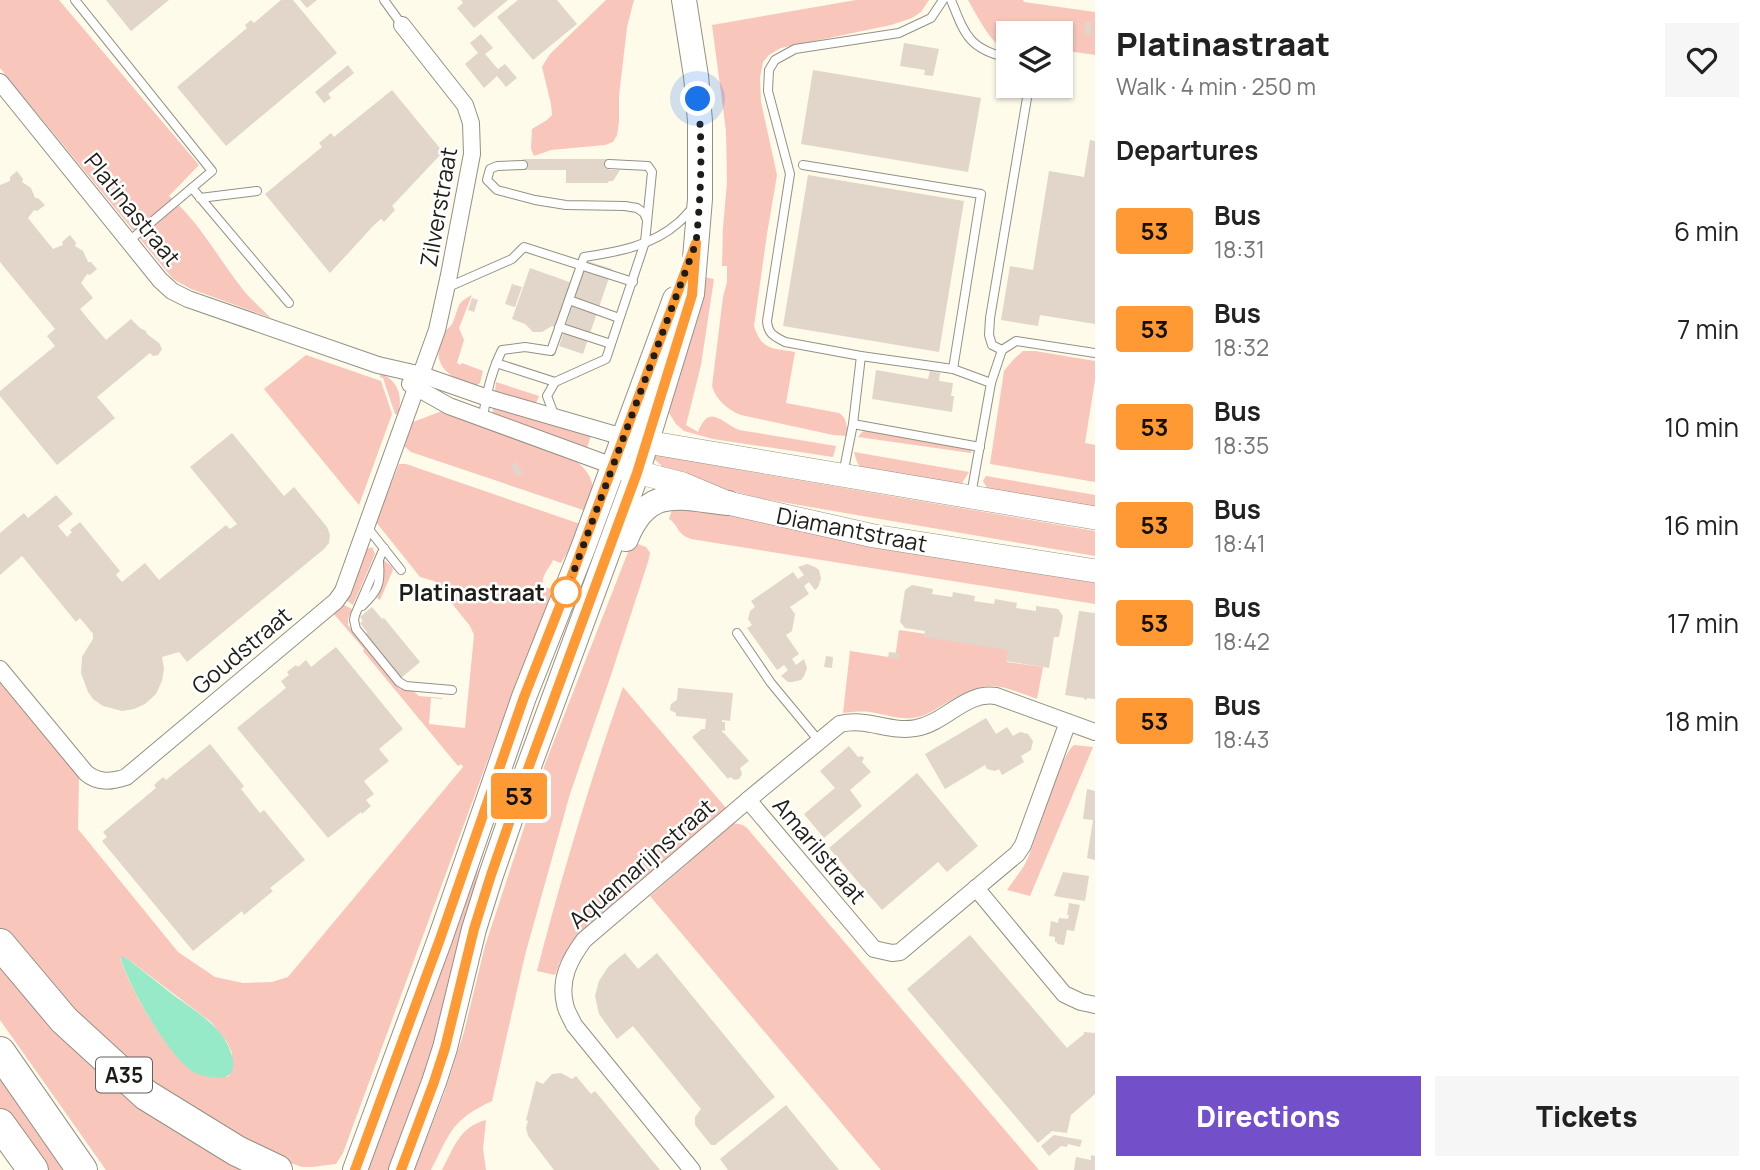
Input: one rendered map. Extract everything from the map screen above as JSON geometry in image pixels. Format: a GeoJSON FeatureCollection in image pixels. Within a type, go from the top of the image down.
{"type":"FeatureCollection","features":[{"type":"Feature","properties":{"kind":"highway","name":"A35"},"geometry":{"type":"LineString","coordinates":[[0,944],[64,1020],[146,1095],[237,1151],[277,1170]]}},
{"type":"Feature","properties":{"kind":"highway"},"geometry":{"type":"LineString","coordinates":[[0,1052],[82,1170]]}},
{"type":"Feature","properties":{"kind":"highway"},"geometry":{"type":"LineString","coordinates":[[0,1124],[33,1170]]}},
{"type":"Feature","properties":{"kind":"main road"},"geometry":{"type":"LineString","coordinates":[[355,1170],[440,939],[513,729],[613,466],[634,440],[692,295],[700,199],[700,121],[684,0]]}},
{"type":"Feature","properties":{"kind":"main road"},"geometry":{"type":"LineString","coordinates":[[401,1170],[445,1048],[474,929],[539,739],[637,473],[634,440]]}},
{"type":"Feature","properties":{"kind":"main road"},"geometry":{"type":"LineString","coordinates":[[634,440],[1095,518]]}},
{"type":"Feature","properties":{"kind":"main road","name":"Diamantstraat"},"geometry":{"type":"LineString","coordinates":[[613,466],[683,484],[728,503],[874,536],[1095,571]]}},
{"type":"Feature","properties":{"kind":"main road"},"geometry":{"type":"LineString","coordinates":[[560,682],[580,656],[632,525],[641,511],[652,502],[679,497],[728,503]]}},
{"type":"Feature","properties":{"kind":"street","name":"Zilverstraat"},"geometry":{"type":"LineString","coordinates":[[402,24],[465,105],[471,123],[472,154],[446,288],[437,330],[419,382]]}},
{"type":"Feature","properties":{"kind":"street","name":"Platinastraat"},"geometry":{"type":"LineString","coordinates":[[0,82],[6,101],[172,291],[419,382],[485,397],[634,440]]}},
{"type":"Feature","properties":{"kind":"street","name":"Platinastraat"},"geometry":{"type":"LineString","coordinates":[[419,382],[449,406],[613,466]]}},
{"type":"Feature","properties":{"kind":"street","name":"Goudstraat"},"geometry":{"type":"LineString","coordinates":[[0,669],[92,779],[105,781],[126,777],[336,601],[344,591],[419,382]]}},
{"type":"Feature","properties":{"kind":"street","name":"Amarilstraat"},"geometry":{"type":"LineString","coordinates":[[1068,722],[1023,845],[1017,854],[900,951],[892,953],[874,949],[748,800],[840,724],[857,721],[904,730],[916,729],[977,696],[996,696],[1068,722],[1095,732]]}},
{"type":"Feature","properties":{"kind":"street","name":"Aquamarijnstraat"},"geometry":{"type":"LineString","coordinates":[[692,1170],[574,1025],[565,1004],[564,983],[566,970],[584,940],[748,800]]}},
{"type":"Feature","properties":{"kind":"street"},"geometry":{"type":"LineString","coordinates":[[976,888],[1064,994],[1081,1002],[1095,1004]]}},
{"type":"Feature","properties":{"kind":"lane"},"geometry":{"type":"LineString","coordinates":[[75,0],[212,171],[129,241]]}},
{"type":"Feature","properties":{"kind":"lane"},"geometry":{"type":"LineString","coordinates":[[384,0],[402,24]]}},
{"type":"Feature","properties":{"kind":"lane"},"geometry":{"type":"LineString","coordinates":[[943,0],[931,18],[899,33],[795,49],[775,60],[769,70],[768,91],[790,174],[767,321],[768,329],[785,342],[953,369],[991,383]]}},
{"type":"Feature","properties":{"kind":"lane"},"geometry":{"type":"LineString","coordinates":[[951,0],[962,28],[972,42],[983,50],[996,54]]}},
{"type":"Feature","properties":{"kind":"lane"},"geometry":{"type":"LineString","coordinates":[[1002,350],[992,345],[989,335],[990,318],[1027,98]]}},
{"type":"Feature","properties":{"kind":"lane"},"geometry":{"type":"LineString","coordinates":[[555,417],[547,396],[555,382],[606,359],[645,242],[652,172],[648,166],[609,164]]}},
{"type":"Feature","properties":{"kind":"lane"},"geometry":{"type":"LineString","coordinates":[[523,165],[497,166],[490,169],[487,180],[497,190],[536,200],[566,205],[638,208],[648,222]]}},
{"type":"Feature","properties":{"kind":"lane"},"geometry":{"type":"LineString","coordinates":[[803,165],[981,194],[953,369]]}},
{"type":"Feature","properties":{"kind":"lane"},"geometry":{"type":"LineString","coordinates":[[192,188],[289,303]]}},
{"type":"Feature","properties":{"kind":"lane"},"geometry":{"type":"LineString","coordinates":[[200,198],[257,191]]}},
{"type":"Feature","properties":{"kind":"lane"},"geometry":{"type":"LineString","coordinates":[[483,419],[485,397],[502,349],[551,351],[584,257],[627,250],[663,234],[678,223],[700,199]]}},
{"type":"Feature","properties":{"kind":"lane"},"geometry":{"type":"LineString","coordinates":[[446,288],[512,259],[524,247],[633,282]]}},
{"type":"Feature","properties":{"kind":"lane"},"geometry":{"type":"LineString","coordinates":[[569,300],[619,318]]}},
{"type":"Feature","properties":{"kind":"lane"},"geometry":{"type":"LineString","coordinates":[[559,327],[611,344]]}},
{"type":"Feature","properties":{"kind":"lane"},"geometry":{"type":"LineString","coordinates":[[971,497],[991,383],[1002,350],[1016,341],[1095,353]]}},
{"type":"Feature","properties":{"kind":"lane"},"geometry":{"type":"LineString","coordinates":[[843,475],[853,424],[861,356]]}},
{"type":"Feature","properties":{"kind":"lane"},"geometry":{"type":"LineString","coordinates":[[496,363],[555,382]]}},
{"type":"Feature","properties":{"kind":"lane"},"geometry":{"type":"LineString","coordinates":[[853,424],[979,447]]}},
{"type":"Feature","properties":{"kind":"lane"},"geometry":{"type":"LineString","coordinates":[[367,527],[401,570]]}},
{"type":"Feature","properties":{"kind":"lane"},"geometry":{"type":"LineString","coordinates":[[384,548],[354,620],[356,629],[406,686],[452,690]]}},
{"type":"Feature","properties":{"kind":"lane"},"geometry":{"type":"LineString","coordinates":[[737,633],[771,683],[819,741]]}},
{"type":"Feature","properties":{"kind":"shaded area"},"geometry":{"type":"Polygon","coordinates":[[[0,0],[59,0],[199,165],[169,196],[199,228],[244,291],[271,318],[191,289],[173,279],[0,68],[0,0]]]}},
{"type":"Feature","properties":{"kind":"shaded area"},"geometry":{"type":"Polygon","coordinates":[[[606,0],[634,0],[627,27],[617,135],[613,142],[605,145],[551,150],[534,156],[531,149],[532,129],[552,115],[542,67],[550,54],[606,0]]]}},
{"type":"Feature","properties":{"kind":"shaded area"},"geometry":{"type":"Polygon","coordinates":[[[856,0],[929,0],[921,12],[912,18],[891,25],[781,48],[763,62],[760,78],[761,102],[777,175],[754,326],[764,344],[774,349],[795,352],[786,403],[839,413],[845,420],[847,436],[741,415],[723,404],[712,386],[727,282],[727,266],[722,266],[727,182],[726,131],[712,25],[856,0]]]}},
{"type":"Feature","properties":{"kind":"shaded area"},"geometry":{"type":"Polygon","coordinates":[[[968,0],[1023,0],[1095,12],[1095,55],[1073,52],[1073,21],[996,21],[996,43],[968,0]]]}},
{"type":"Feature","properties":{"kind":"shaded area"},"geometry":{"type":"Polygon","coordinates":[[[704,277],[714,279],[701,365],[686,425],[698,432],[707,418],[716,417],[739,430],[836,446],[833,457],[713,439],[684,431],[676,424],[669,413],[667,400],[704,277]]]}},
{"type":"Feature","properties":{"kind":"shaded area"},"geometry":{"type":"Polygon","coordinates":[[[472,295],[459,328],[464,340],[457,363],[483,371],[477,385],[451,375],[440,363],[439,355],[443,335],[452,324],[459,306],[472,295]]]}},
{"type":"Feature","properties":{"kind":"shaded area"},"geometry":{"type":"Polygon","coordinates":[[[1023,351],[1095,361],[1095,380],[1085,443],[1095,445],[1095,482],[990,464],[1004,371],[1023,351]]]}},
{"type":"Feature","properties":{"kind":"shaded area"},"geometry":{"type":"Polygon","coordinates":[[[306,355],[381,381],[392,414],[359,505],[264,389],[306,355]]]}},
{"type":"Feature","properties":{"kind":"shaded area"},"geometry":{"type":"Polygon","coordinates":[[[381,373],[396,385],[400,396],[398,415],[395,414],[383,378],[380,377],[381,373]]]}},
{"type":"Feature","properties":{"kind":"shaded area"},"geometry":{"type":"Polygon","coordinates":[[[496,382],[539,396],[535,405],[498,394],[495,391],[496,382]]]}},
{"type":"Feature","properties":{"kind":"shaded area"},"geometry":{"type":"Polygon","coordinates":[[[492,402],[591,435],[587,448],[493,413],[492,402]]]}},
{"type":"Feature","properties":{"kind":"shaded area"},"geometry":{"type":"Polygon","coordinates":[[[442,411],[578,462],[588,474],[593,487],[589,512],[411,452],[404,446],[413,422],[442,411]]]}},
{"type":"Feature","properties":{"kind":"shaded area"},"geometry":{"type":"Polygon","coordinates":[[[867,430],[966,446],[971,449],[971,453],[858,437],[867,430]]]}},
{"type":"Feature","properties":{"kind":"shaded area"},"geometry":{"type":"Polygon","coordinates":[[[854,452],[969,472],[962,483],[958,484],[860,467],[854,452]]]}},
{"type":"Feature","properties":{"kind":"shaded area"},"geometry":{"type":"Polygon","coordinates":[[[653,454],[1095,531],[1095,556],[764,499],[685,479],[664,468],[651,456],[653,454]]]}},
{"type":"Feature","properties":{"kind":"shaded area"},"geometry":{"type":"Polygon","coordinates":[[[399,464],[406,464],[583,525],[561,563],[553,560],[544,575],[543,586],[551,589],[544,627],[508,705],[343,1153],[336,1164],[302,1167],[279,1159],[178,1101],[105,1047],[0,930],[0,680],[79,777],[78,829],[178,952],[215,977],[243,983],[272,982],[288,977],[463,767],[461,764],[458,766],[333,613],[342,604],[352,609],[348,625],[400,689],[412,690],[419,696],[442,698],[431,698],[429,724],[465,728],[474,635],[470,626],[434,581],[420,577],[376,522],[399,464]],[[125,957],[120,958],[141,1004],[163,1038],[186,1065],[201,1075],[229,1076],[232,1053],[211,1022],[125,957]]]}},
{"type":"Feature","properties":{"kind":"shaded area"},"geometry":{"type":"Polygon","coordinates":[[[986,476],[1095,495],[1095,508],[992,490],[987,488],[983,481],[986,476]]]}},
{"type":"Feature","properties":{"kind":"shaded area"},"geometry":{"type":"Polygon","coordinates":[[[673,507],[696,507],[1095,581],[1095,604],[691,539],[682,534],[669,519],[673,507]]]}},
{"type":"Feature","properties":{"kind":"shaded area"},"geometry":{"type":"Polygon","coordinates":[[[632,542],[646,547],[650,553],[648,562],[570,794],[525,955],[492,1101],[460,1121],[448,1137],[431,1170],[414,1170],[444,1094],[464,1032],[485,946],[545,764],[632,542]]]}},
{"type":"Feature","properties":{"kind":"shaded area"},"geometry":{"type":"Polygon","coordinates":[[[372,547],[375,554],[353,605],[346,600],[367,549],[372,547]]]}},
{"type":"Feature","properties":{"kind":"shaded area"},"geometry":{"type":"Polygon","coordinates":[[[384,560],[393,570],[380,600],[377,598],[384,579],[384,560]]]}},
{"type":"Feature","properties":{"kind":"shaded area"},"geometry":{"type":"Polygon","coordinates":[[[899,630],[1009,646],[1007,662],[1043,667],[1037,699],[991,686],[960,695],[918,717],[899,718],[866,712],[843,713],[850,651],[895,658],[899,630]]]}},
{"type":"Feature","properties":{"kind":"shaded area"},"geometry":{"type":"Polygon","coordinates":[[[623,687],[726,808],[571,947],[560,962],[555,975],[537,971],[577,828],[623,687]]]}},
{"type":"Feature","properties":{"kind":"shaded area"},"geometry":{"type":"Polygon","coordinates":[[[1074,745],[1093,747],[1030,896],[1007,890],[1026,862],[1055,781],[1074,745]]]}},
{"type":"Feature","properties":{"kind":"shaded area"},"geometry":{"type":"Polygon","coordinates":[[[734,823],[747,828],[1039,1170],[881,1170],[650,896],[734,823]]]}},
{"type":"Feature","properties":{"kind":"shaded area"},"geometry":{"type":"Polygon","coordinates":[[[479,865],[430,1068],[390,1170],[362,1170],[479,865]]]}},
{"type":"Feature","properties":{"kind":"shaded area"},"geometry":{"type":"Polygon","coordinates":[[[120,957],[125,957],[216,1029],[231,1054],[233,1068],[230,1073],[225,1077],[208,1077],[195,1073],[184,1065],[151,1021],[120,957]]]}},
{"type":"Feature","properties":{"kind":"shaded area"},"geometry":{"type":"Polygon","coordinates":[[[0,961],[252,1170],[106,1170],[0,1020],[0,961]]]}},
{"type":"Feature","properties":{"kind":"shaded area"},"geometry":{"type":"Polygon","coordinates":[[[0,1073],[67,1170],[44,1170],[0,1108],[0,1073]]]}},
{"type":"Feature","properties":{"kind":"shaded area"},"geometry":{"type":"Polygon","coordinates":[[[486,1120],[483,1149],[486,1170],[442,1170],[463,1133],[486,1120]]]}},
{"type":"Feature","properties":{"kind":"building"},"geometry":{"type":"Polygon","coordinates":[[[106,0],[169,0],[131,31],[106,0]]]}},
{"type":"Feature","properties":{"kind":"building"},"geometry":{"type":"Polygon","coordinates":[[[281,0],[293,0],[337,53],[226,146],[177,87],[247,28],[245,25],[251,20],[254,23],[281,0]]]}},
{"type":"Feature","properties":{"kind":"building"},"geometry":{"type":"Polygon","coordinates":[[[300,0],[317,0],[307,8],[300,0]]]}},
{"type":"Feature","properties":{"kind":"building"},"geometry":{"type":"Polygon","coordinates":[[[461,0],[508,0],[474,28],[457,8],[463,3],[461,0]]]}},
{"type":"Feature","properties":{"kind":"building"},"geometry":{"type":"Polygon","coordinates":[[[518,0],[557,0],[577,24],[533,60],[497,17],[518,0]]]}},
{"type":"Feature","properties":{"kind":"building"},"geometry":{"type":"Polygon","coordinates":[[[1085,22],[1091,22],[1091,35],[1085,35],[1085,22]]]}},
{"type":"Feature","properties":{"kind":"building"},"geometry":{"type":"Polygon","coordinates":[[[481,34],[493,48],[485,54],[498,69],[505,64],[517,78],[506,87],[497,76],[484,88],[465,64],[478,53],[470,43],[481,34]]]}},
{"type":"Feature","properties":{"kind":"building"},"geometry":{"type":"Polygon","coordinates":[[[904,43],[939,49],[933,76],[924,75],[925,70],[900,66],[904,43]]]}},
{"type":"Feature","properties":{"kind":"building"},"geometry":{"type":"Polygon","coordinates":[[[348,65],[354,73],[328,94],[331,98],[324,103],[315,92],[348,65]]]}},
{"type":"Feature","properties":{"kind":"building"},"geometry":{"type":"Polygon","coordinates":[[[813,70],[981,98],[968,172],[801,144],[813,70]]]}},
{"type":"Feature","properties":{"kind":"building"},"geometry":{"type":"Polygon","coordinates":[[[392,90],[443,152],[392,206],[395,210],[384,222],[381,219],[374,225],[330,273],[265,194],[322,147],[319,143],[331,133],[334,137],[392,90]]]}},
{"type":"Feature","properties":{"kind":"building"},"geometry":{"type":"Polygon","coordinates":[[[1090,140],[1095,141],[1095,324],[1040,315],[1038,326],[1001,320],[1010,266],[1033,270],[1049,171],[1084,177],[1090,140]]]}},
{"type":"Feature","properties":{"kind":"building"},"geometry":{"type":"Polygon","coordinates":[[[523,159],[608,159],[609,170],[620,170],[613,181],[608,183],[566,183],[566,170],[523,170],[523,159]]]}},
{"type":"Feature","properties":{"kind":"building"},"geometry":{"type":"Polygon","coordinates":[[[17,171],[23,179],[22,182],[31,188],[35,198],[45,205],[37,211],[34,210],[28,218],[53,249],[63,245],[62,242],[70,235],[76,243],[75,246],[83,251],[88,262],[97,269],[90,275],[87,274],[81,283],[93,298],[80,309],[88,319],[106,340],[131,319],[159,343],[162,349],[158,355],[153,356],[150,353],[97,397],[115,418],[57,465],[0,396],[0,391],[55,346],[47,336],[55,329],[0,262],[0,185],[10,181],[10,177],[17,171]]]}},
{"type":"Feature","properties":{"kind":"building"},"geometry":{"type":"Polygon","coordinates":[[[808,175],[964,201],[939,352],[783,326],[808,175]]]}},
{"type":"Feature","properties":{"kind":"building"},"geometry":{"type":"Polygon","coordinates":[[[587,261],[612,269],[583,354],[559,346],[587,261]]]}},
{"type":"Feature","properties":{"kind":"building"},"geometry":{"type":"Polygon","coordinates":[[[530,268],[572,283],[556,328],[552,326],[542,332],[533,332],[525,324],[512,319],[530,268]]]}},
{"type":"Feature","properties":{"kind":"building"},"geometry":{"type":"Polygon","coordinates":[[[512,284],[522,287],[515,307],[505,304],[512,284]]]}},
{"type":"Feature","properties":{"kind":"building"},"geometry":{"type":"Polygon","coordinates":[[[472,298],[478,300],[474,312],[468,310],[472,298]]]}},
{"type":"Feature","properties":{"kind":"building"},"geometry":{"type":"Polygon","coordinates":[[[876,370],[928,379],[930,371],[940,373],[939,381],[953,383],[952,412],[872,399],[876,370]]]}},
{"type":"Feature","properties":{"kind":"building"},"geometry":{"type":"Polygon","coordinates":[[[232,433],[284,496],[294,487],[327,527],[329,543],[187,662],[179,652],[162,657],[162,681],[156,694],[145,704],[122,711],[103,706],[88,692],[81,673],[82,657],[93,639],[93,634],[80,618],[76,622],[22,556],[0,575],[0,533],[24,513],[28,518],[56,495],[73,514],[58,526],[67,537],[72,532],[70,530],[80,522],[120,571],[116,575],[122,582],[145,563],[159,580],[226,525],[230,529],[237,524],[190,467],[232,433]]]}},
{"type":"Feature","properties":{"kind":"building"},"geometry":{"type":"Polygon","coordinates":[[[516,462],[523,474],[517,477],[510,466],[516,462]]]}},
{"type":"Feature","properties":{"kind":"building"},"geometry":{"type":"Polygon","coordinates":[[[807,564],[819,570],[821,579],[815,590],[809,582],[804,586],[809,594],[790,607],[795,614],[792,631],[786,635],[799,654],[792,659],[796,665],[804,659],[807,668],[801,680],[788,682],[781,676],[788,670],[784,665],[777,670],[747,628],[752,625],[748,619],[750,611],[755,607],[751,601],[793,572],[798,579],[804,575],[798,567],[807,564]]]}},
{"type":"Feature","properties":{"kind":"building"},"geometry":{"type":"Polygon","coordinates":[[[912,585],[933,589],[932,594],[952,597],[953,592],[975,596],[974,601],[994,604],[995,599],[1017,603],[1016,608],[1036,611],[1036,606],[1058,609],[1063,616],[1059,637],[1054,637],[1049,668],[1006,661],[1008,650],[924,637],[925,631],[905,628],[900,622],[905,590],[912,585]]]}},
{"type":"Feature","properties":{"kind":"building"},"geometry":{"type":"Polygon","coordinates":[[[372,607],[420,662],[401,678],[365,635],[367,632],[360,623],[363,621],[360,617],[372,607]]]}},
{"type":"Feature","properties":{"kind":"building"},"geometry":{"type":"Polygon","coordinates":[[[1079,611],[1095,613],[1095,699],[1065,695],[1079,611]]]}},
{"type":"Feature","properties":{"kind":"building"},"geometry":{"type":"Polygon","coordinates":[[[336,647],[403,729],[379,749],[389,761],[364,781],[374,794],[366,800],[371,806],[328,838],[237,728],[286,688],[281,681],[289,675],[287,672],[306,660],[311,667],[336,647]]]}},
{"type":"Feature","properties":{"kind":"building"},"geometry":{"type":"Polygon","coordinates":[[[889,652],[900,653],[899,659],[888,658],[889,652]]]}},
{"type":"Feature","properties":{"kind":"building"},"geometry":{"type":"Polygon","coordinates":[[[826,656],[833,657],[832,668],[824,667],[826,656]]]}},
{"type":"Feature","properties":{"kind":"building"},"geometry":{"type":"Polygon","coordinates":[[[678,688],[733,693],[730,721],[722,720],[725,722],[725,731],[722,732],[749,761],[740,768],[742,774],[739,779],[728,779],[692,737],[705,729],[706,719],[676,716],[676,713],[670,710],[671,704],[677,700],[678,688]]]}},
{"type":"Feature","properties":{"kind":"building"},"geometry":{"type":"Polygon","coordinates":[[[986,718],[996,734],[1007,727],[1013,736],[1020,732],[1028,734],[1033,741],[1031,750],[1021,756],[1024,762],[1002,775],[999,769],[987,769],[985,765],[945,789],[925,754],[986,718]]]}},
{"type":"Feature","properties":{"kind":"building"},"geometry":{"type":"Polygon","coordinates":[[[210,744],[244,786],[241,789],[260,813],[264,810],[305,860],[270,888],[273,891],[244,915],[242,911],[193,951],[102,841],[107,837],[103,832],[156,788],[154,785],[163,777],[166,780],[210,744]]]}},
{"type":"Feature","properties":{"kind":"building"},"geometry":{"type":"Polygon","coordinates":[[[849,746],[858,757],[864,758],[862,762],[871,772],[850,790],[862,806],[824,838],[804,814],[835,788],[820,771],[849,746]]]}},
{"type":"Feature","properties":{"kind":"building"},"geometry":{"type":"Polygon","coordinates":[[[917,773],[978,846],[947,872],[938,862],[882,910],[829,848],[917,773]]]}},
{"type":"Feature","properties":{"kind":"building"},"geometry":{"type":"Polygon","coordinates":[[[1087,789],[1095,791],[1095,860],[1087,858],[1093,820],[1083,819],[1087,789]]]}},
{"type":"Feature","properties":{"kind":"building"},"geometry":{"type":"Polygon","coordinates":[[[1063,872],[1089,876],[1085,901],[1054,896],[1063,872]]]}},
{"type":"Feature","properties":{"kind":"building"},"geometry":{"type":"Polygon","coordinates":[[[1069,903],[1080,905],[1074,931],[1067,930],[1064,945],[1057,944],[1055,937],[1049,936],[1051,921],[1058,923],[1059,918],[1068,919],[1069,903]]]}},
{"type":"Feature","properties":{"kind":"building"},"geometry":{"type":"Polygon","coordinates":[[[970,935],[1067,1048],[1084,1032],[1095,1033],[1095,1094],[1071,1115],[1067,1133],[1052,1131],[1038,1143],[907,989],[970,935]]]}},
{"type":"Feature","properties":{"kind":"building"},"geometry":{"type":"Polygon","coordinates":[[[625,953],[638,969],[657,953],[775,1097],[715,1145],[711,1145],[695,1125],[695,1117],[701,1109],[633,1026],[617,1039],[599,1014],[595,996],[599,981],[608,967],[625,953]]]}},
{"type":"Feature","properties":{"kind":"building"},"geometry":{"type":"Polygon","coordinates":[[[561,1073],[572,1079],[576,1076],[591,1094],[595,1091],[660,1170],[554,1170],[528,1136],[526,1120],[536,1081],[543,1084],[552,1074],[561,1073]]]}},
{"type":"Feature","properties":{"kind":"building"},"geometry":{"type":"Polygon","coordinates":[[[786,1105],[839,1170],[728,1170],[720,1159],[786,1105]]]}},
{"type":"Feature","properties":{"kind":"building"},"geometry":{"type":"Polygon","coordinates":[[[1054,1135],[1082,1140],[1080,1147],[1068,1144],[1067,1147],[1061,1146],[1049,1156],[1041,1146],[1054,1135]]]}},
{"type":"Feature","properties":{"kind":"building"},"geometry":{"type":"Polygon","coordinates":[[[1091,1155],[1095,1156],[1095,1170],[1074,1170],[1076,1157],[1091,1160],[1091,1155]]]}},
{"type":"Feature","properties":{"kind":"bus line","name":"53"},"geometry":{"type":"LineString","coordinates":[[355,1170],[440,939],[524,697],[696,243],[692,295],[637,473],[491,875],[474,929],[445,1048],[401,1170]]}},
{"type":"Feature","properties":{"kind":"place","name":"Platinastraat"},"geometry":{"type":"Point","coordinates":[566,592]}},
{"type":"Feature","properties":{"kind":"route"},"geometry":{"type":"LineString","coordinates":[[566,592],[696,243],[701,158],[698,99]]}}]}
